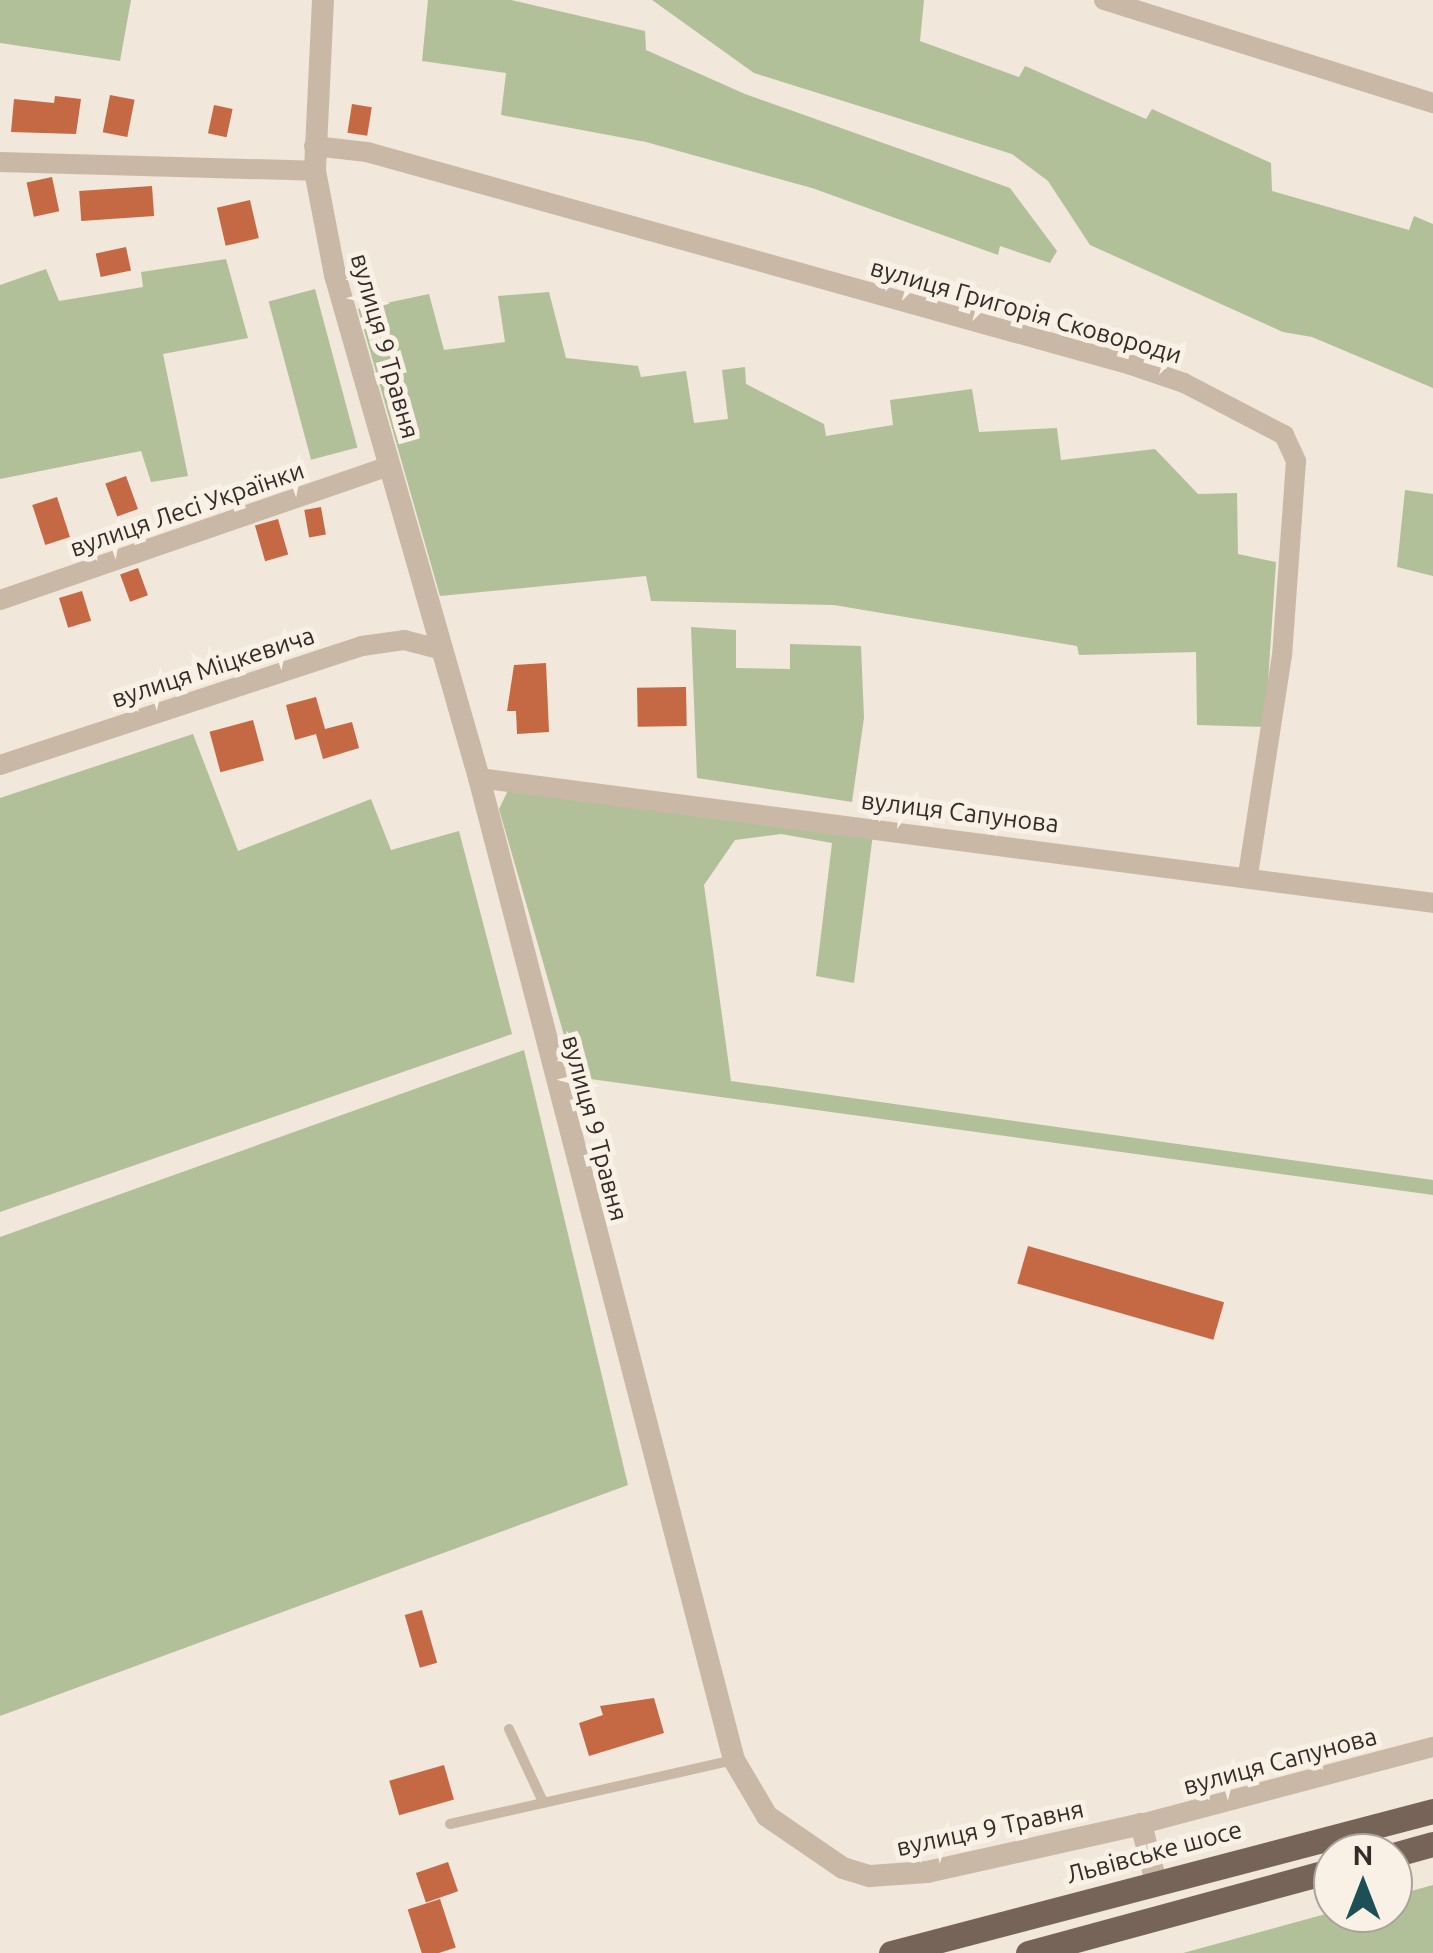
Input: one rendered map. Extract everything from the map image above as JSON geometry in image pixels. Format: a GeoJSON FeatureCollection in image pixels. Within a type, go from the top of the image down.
{"type":"FeatureCollection","features":[{"type":"Feature","properties":{"kind":"main road","name":"Львівське шосе"},"geometry":{"type":"LineString","coordinates":[[891,1953],[1433,1811]]}},
{"type":"Feature","properties":{"kind":"main road"},"geometry":{"type":"LineString","coordinates":[[1028,1953],[1313,1875]]}},
{"type":"Feature","properties":{"kind":"street","name":"вулиця 9 Травня"},"geometry":{"type":"LineString","coordinates":[[322,0],[315,171],[335,275],[479,778],[734,1760],[767,1816],[798,1843],[870,1876],[927,1872],[1140,1824]]}},
{"type":"Feature","properties":{"kind":"street"},"geometry":{"type":"LineString","coordinates":[[1104,0],[1433,104]]}},
{"type":"Feature","properties":{"kind":"street","name":"вулиця Григорія Сковороди"},"geometry":{"type":"LineString","coordinates":[[314,146],[367,152],[1130,365],[1184,383],[1284,436],[1296,461],[1282,655],[1248,875]]}},
{"type":"Feature","properties":{"kind":"street"},"geometry":{"type":"LineString","coordinates":[[0,162],[315,171]]}},
{"type":"Feature","properties":{"kind":"street","name":"вулиця Лесі Українки"},"geometry":{"type":"LineString","coordinates":[[0,600],[390,466]]}},
{"type":"Feature","properties":{"kind":"street","name":"вулиця Міцкевича"},"geometry":{"type":"LineString","coordinates":[[0,765],[362,646],[404,640],[443,650]]}},
{"type":"Feature","properties":{"kind":"street","name":"вулиця Сапунова"},"geometry":{"type":"LineString","coordinates":[[479,778],[1248,875],[1433,903]]}},
{"type":"Feature","properties":{"kind":"street","name":"вулиця Сапунова"},"geometry":{"type":"LineString","coordinates":[[1140,1824],[1433,1747]]}},
{"type":"Feature","properties":{"kind":"street"},"geometry":{"type":"LineString","coordinates":[[1140,1824],[1156,1882]]}},
{"type":"Feature","properties":{"kind":"lane"},"geometry":{"type":"LineString","coordinates":[[509,1729],[542,1802]]}},
{"type":"Feature","properties":{"kind":"lane"},"geometry":{"type":"LineString","coordinates":[[450,1824],[734,1760]]}},
{"type":"Feature","properties":{"kind":"green space"},"geometry":{"type":"Polygon","coordinates":[[[0,0],[131,0],[120,61],[0,43],[0,0]]]}},
{"type":"Feature","properties":{"kind":"green space"},"geometry":{"type":"Polygon","coordinates":[[[428,0],[511,0],[645,31],[646,50],[745,94],[1010,188],[1057,251],[1050,263],[1000,246],[998,255],[812,188],[646,142],[501,115],[506,73],[422,61],[428,0]]]}},
{"type":"Feature","properties":{"kind":"green space"},"geometry":{"type":"Polygon","coordinates":[[[652,0],[924,0],[920,41],[1019,77],[1025,66],[1146,119],[1152,109],[1271,163],[1272,191],[1409,230],[1414,216],[1433,224],[1433,388],[1312,337],[1283,332],[1090,245],[1048,181],[1012,154],[754,73],[652,0]]]}},
{"type":"Feature","properties":{"kind":"green space"},"geometry":{"type":"Polygon","coordinates":[[[226,259],[248,338],[163,354],[188,476],[151,482],[141,451],[0,479],[0,285],[46,269],[59,301],[143,287],[141,272],[226,259]]]}},
{"type":"Feature","properties":{"kind":"green space"},"geometry":{"type":"Polygon","coordinates":[[[315,289],[357,447],[311,460],[269,301],[315,289]]]}},
{"type":"Feature","properties":{"kind":"green space"},"geometry":{"type":"Polygon","coordinates":[[[549,292],[566,358],[638,366],[641,377],[686,371],[694,423],[728,419],[722,370],[745,367],[746,384],[824,424],[826,436],[893,425],[890,400],[972,389],[979,432],[1057,428],[1061,460],[1155,449],[1198,494],[1237,493],[1238,554],[1276,562],[1265,727],[1197,725],[1196,652],[1079,655],[1077,646],[834,605],[651,601],[646,576],[440,596],[358,309],[429,294],[444,350],[505,342],[498,296],[549,292]]]}},
{"type":"Feature","properties":{"kind":"green space"},"geometry":{"type":"Polygon","coordinates":[[[1405,490],[1433,494],[1433,576],[1397,567],[1405,490]]]}},
{"type":"Feature","properties":{"kind":"green space"},"geometry":{"type":"Polygon","coordinates":[[[691,627],[736,630],[736,668],[790,669],[790,644],[861,646],[864,718],[852,802],[697,778],[691,627]]]}},
{"type":"Feature","properties":{"kind":"green space"},"geometry":{"type":"Polygon","coordinates":[[[193,734],[238,851],[371,799],[391,850],[459,831],[512,1034],[0,1212],[0,798],[193,734]]]}},
{"type":"Feature","properties":{"kind":"green space"},"geometry":{"type":"Polygon","coordinates":[[[512,782],[874,826],[854,983],[816,976],[832,843],[781,834],[735,840],[704,885],[731,1081],[1433,1180],[1433,1195],[576,1077],[499,809],[512,782]]]}},
{"type":"Feature","properties":{"kind":"green space"},"geometry":{"type":"Polygon","coordinates":[[[524,1050],[628,1485],[0,1716],[0,1237],[524,1050]]]}},
{"type":"Feature","properties":{"kind":"green space"},"geometry":{"type":"Polygon","coordinates":[[[1433,1885],[1433,1953],[1183,1953],[1313,1917],[1313,1933],[1413,1933],[1413,1890],[1433,1885]]]}},
{"type":"Feature","properties":{"kind":"building"},"geometry":{"type":"Polygon","coordinates":[[[110,95],[135,100],[127,137],[103,132],[110,95]]]}},
{"type":"Feature","properties":{"kind":"building"},"geometry":{"type":"Polygon","coordinates":[[[55,96],[81,99],[76,134],[11,132],[14,99],[54,103],[55,96]]]}},
{"type":"Feature","properties":{"kind":"building"},"geometry":{"type":"Polygon","coordinates":[[[352,104],[372,107],[367,136],[347,133],[352,104]]]}},
{"type":"Feature","properties":{"kind":"building"},"geometry":{"type":"Polygon","coordinates":[[[214,105],[233,109],[227,137],[208,133],[214,105]]]}},
{"type":"Feature","properties":{"kind":"building"},"geometry":{"type":"Polygon","coordinates":[[[52,177],[59,211],[34,217],[27,182],[52,177]]]}},
{"type":"Feature","properties":{"kind":"building"},"geometry":{"type":"Polygon","coordinates":[[[152,186],[154,216],[81,221],[79,191],[152,186]]]}},
{"type":"Feature","properties":{"kind":"building"},"geometry":{"type":"Polygon","coordinates":[[[250,200],[259,238],[226,246],[217,208],[250,200]]]}},
{"type":"Feature","properties":{"kind":"building"},"geometry":{"type":"Polygon","coordinates":[[[126,247],[131,270],[101,277],[96,253],[126,247]]]}},
{"type":"Feature","properties":{"kind":"building"},"geometry":{"type":"Polygon","coordinates":[[[126,476],[138,509],[117,516],[105,484],[126,476]]]}},
{"type":"Feature","properties":{"kind":"building"},"geometry":{"type":"Polygon","coordinates":[[[57,497],[70,537],[45,545],[32,505],[57,497]]]}},
{"type":"Feature","properties":{"kind":"building"},"geometry":{"type":"Polygon","coordinates":[[[321,507],[326,535],[309,538],[304,510],[321,507]]]}},
{"type":"Feature","properties":{"kind":"building"},"geometry":{"type":"Polygon","coordinates":[[[278,519],[288,555],[265,561],[255,526],[278,519]]]}},
{"type":"Feature","properties":{"kind":"building"},"geometry":{"type":"Polygon","coordinates":[[[138,568],[148,595],[130,602],[120,574],[138,568]]]}},
{"type":"Feature","properties":{"kind":"building"},"geometry":{"type":"Polygon","coordinates":[[[82,591],[91,621],[68,628],[59,598],[82,591]]]}},
{"type":"Feature","properties":{"kind":"building"},"geometry":{"type":"Polygon","coordinates":[[[546,663],[549,732],[517,734],[516,711],[507,711],[514,665],[546,663]]]}},
{"type":"Feature","properties":{"kind":"building"},"geometry":{"type":"Polygon","coordinates":[[[686,687],[687,726],[638,727],[637,688],[686,687]]]}},
{"type":"Feature","properties":{"kind":"building"},"geometry":{"type":"Polygon","coordinates":[[[316,697],[325,729],[352,722],[359,748],[323,759],[316,734],[295,740],[286,705],[316,697]]]}},
{"type":"Feature","properties":{"kind":"building"},"geometry":{"type":"Polygon","coordinates":[[[253,720],[264,761],[220,772],[210,732],[253,720]]]}},
{"type":"Feature","properties":{"kind":"building"},"geometry":{"type":"Polygon","coordinates":[[[1028,1246],[1224,1302],[1213,1340],[1017,1283],[1028,1246]]]}},
{"type":"Feature","properties":{"kind":"building"},"geometry":{"type":"Polygon","coordinates":[[[422,1610],[437,1663],[420,1668],[405,1615],[422,1610]]]}},
{"type":"Feature","properties":{"kind":"building"},"geometry":{"type":"Polygon","coordinates":[[[654,1698],[664,1733],[589,1756],[579,1723],[603,1715],[600,1706],[654,1698]]]}},
{"type":"Feature","properties":{"kind":"building"},"geometry":{"type":"Polygon","coordinates":[[[444,1765],[454,1800],[399,1815],[389,1781],[444,1765]]]}},
{"type":"Feature","properties":{"kind":"building"},"geometry":{"type":"Polygon","coordinates":[[[448,1862],[458,1891],[426,1902],[416,1873],[448,1862]]]}},
{"type":"Feature","properties":{"kind":"building"},"geometry":{"type":"Polygon","coordinates":[[[440,1899],[456,1948],[422,1953],[408,1910],[440,1899]]]}}]}
